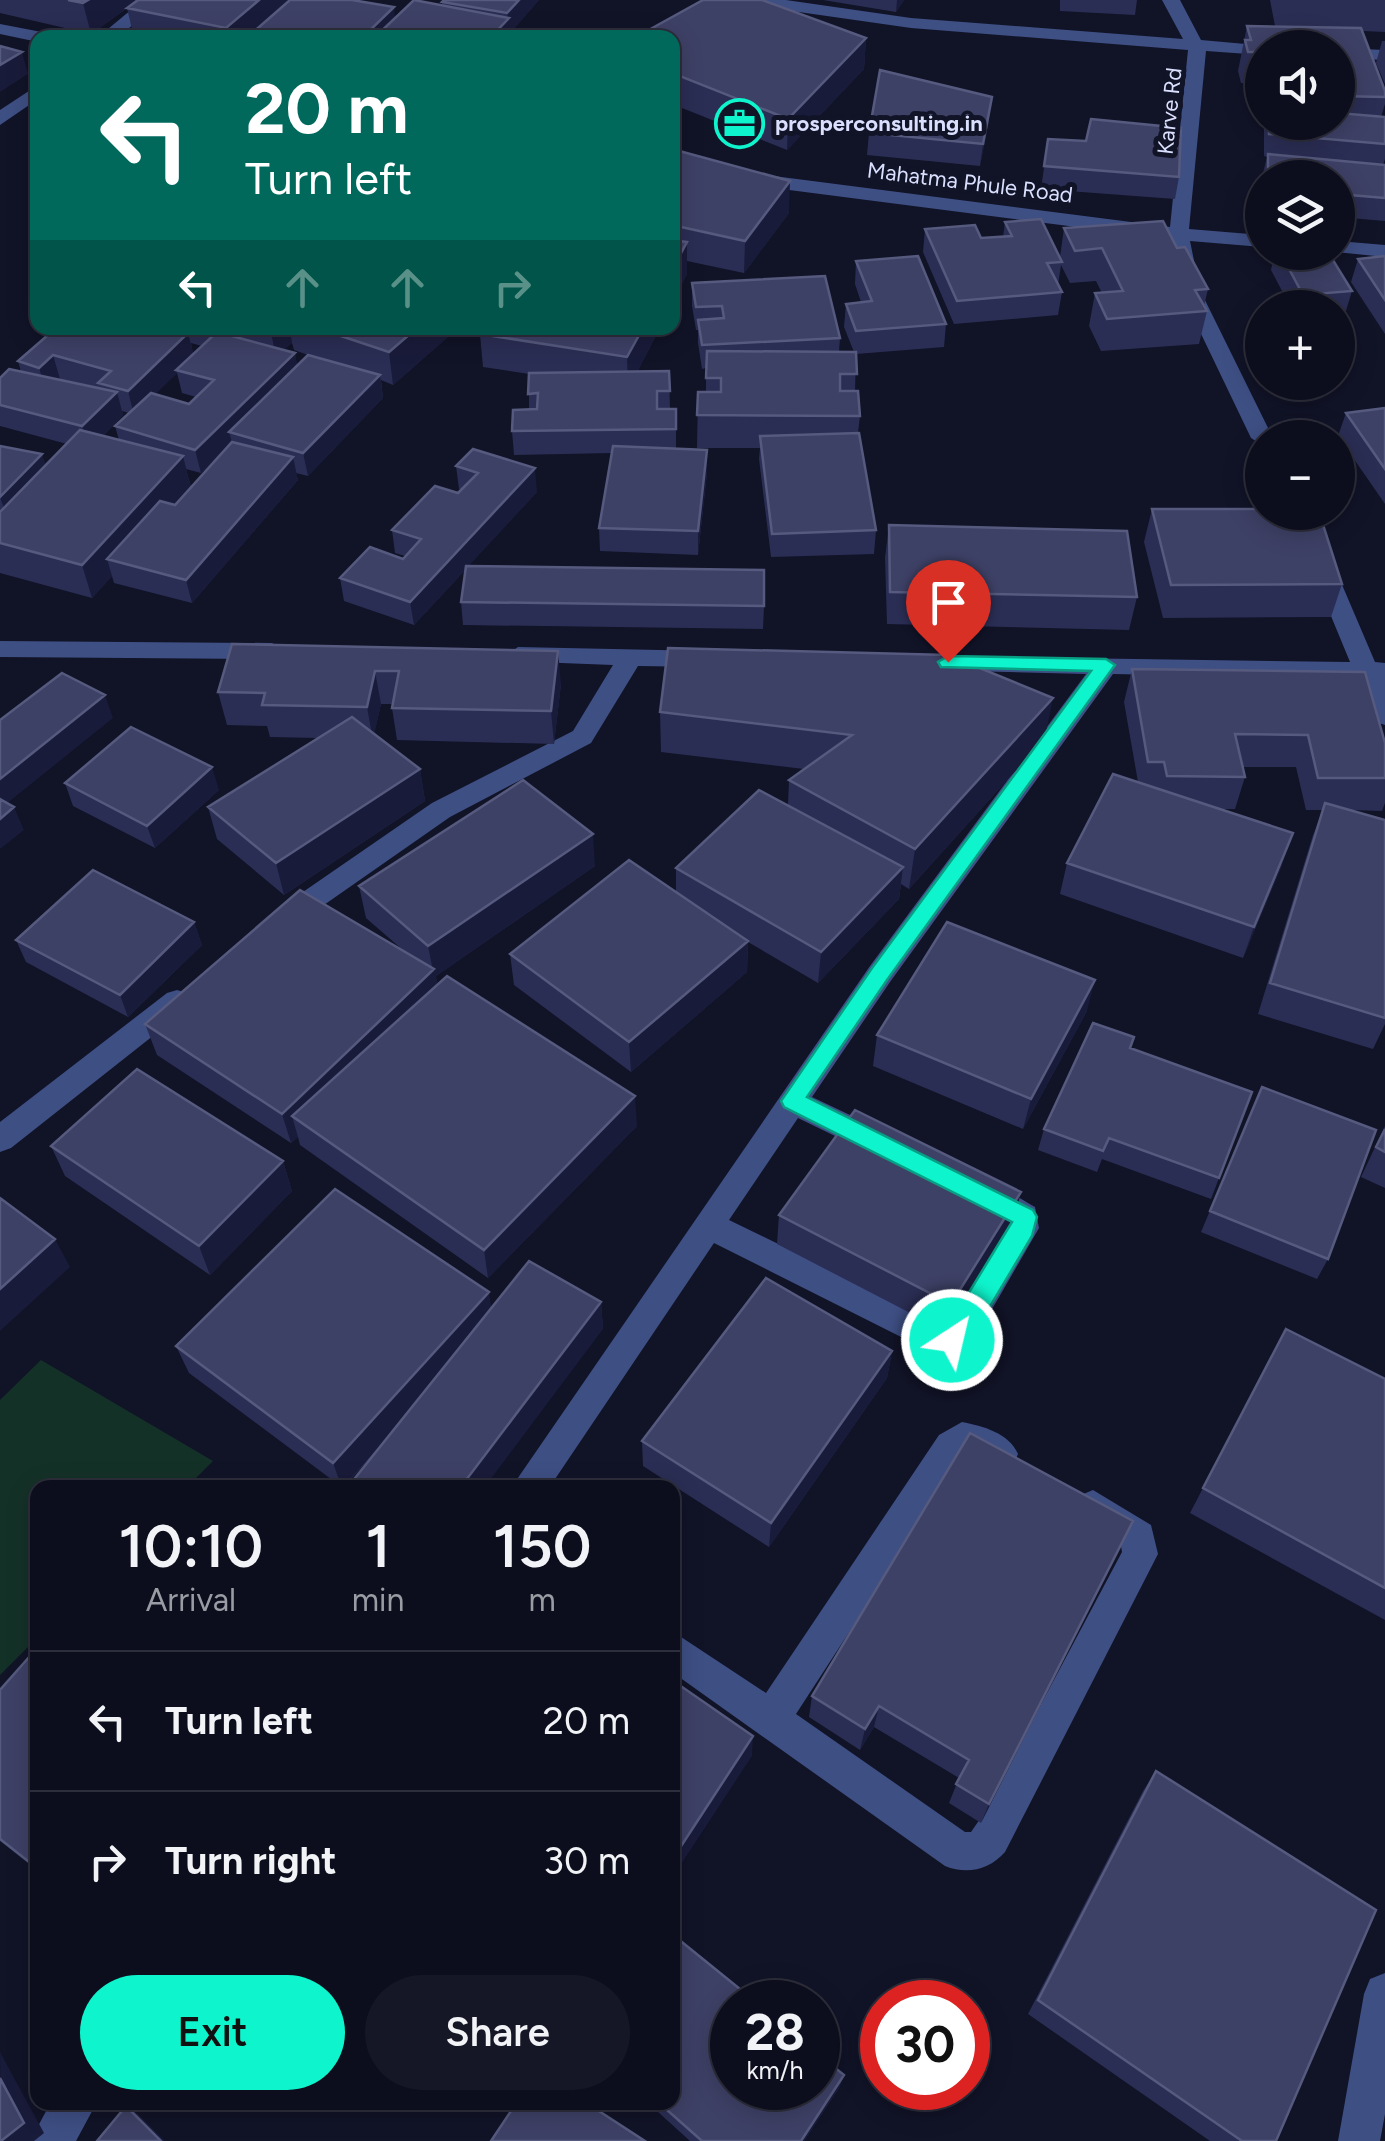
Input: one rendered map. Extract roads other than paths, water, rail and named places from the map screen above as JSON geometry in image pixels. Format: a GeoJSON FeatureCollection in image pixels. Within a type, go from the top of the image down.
{"type":"FeatureCollection","features":[{"type":"Feature","properties":{"kind":"street"},"geometry":{"type":"LineString","coordinates":[[115,30],[154,0]]}},
{"type":"Feature","properties":{"kind":"street"},"geometry":{"type":"LineString","coordinates":[[750,0],[911,23],[1245,49]]}},
{"type":"Feature","properties":{"kind":"street","name":"Karve Rd"},"geometry":{"type":"LineString","coordinates":[[1171,0],[1197,48],[1179,234],[1190,290],[1253,420]]}},
{"type":"Feature","properties":{"kind":"street"},"geometry":{"type":"LineString","coordinates":[[0,28],[30,35]]}},
{"type":"Feature","properties":{"kind":"street"},"geometry":{"type":"LineString","coordinates":[[1355,54],[1385,55]]}},
{"type":"Feature","properties":{"kind":"street"},"geometry":{"type":"LineString","coordinates":[[0,120],[30,96]]}},
{"type":"Feature","properties":{"kind":"street","name":"Mahatma Phule Road"},"geometry":{"type":"LineString","coordinates":[[680,162],[760,180],[1245,240]]}},
{"type":"Feature","properties":{"kind":"street"},"geometry":{"type":"LineString","coordinates":[[1355,248],[1385,251]]}},
{"type":"Feature","properties":{"kind":"street"},"geometry":{"type":"LineString","coordinates":[[1308,530],[1376,671],[1385,716]]}},
{"type":"Feature","properties":{"kind":"street"},"geometry":{"type":"LineString","coordinates":[[0,649],[304,651]]}},
{"type":"Feature","properties":{"kind":"street"},"geometry":{"type":"LineString","coordinates":[[496,655],[730,659]]}},
{"type":"Feature","properties":{"kind":"street"},"geometry":{"type":"LineString","coordinates":[[263,934],[441,810],[582,737],[631,657]]}},
{"type":"Feature","properties":{"kind":"street"},"geometry":{"type":"LineString","coordinates":[[908,662],[1376,671]]}},
{"type":"Feature","properties":{"kind":"street"},"geometry":{"type":"LineString","coordinates":[[533,1480],[880,974],[1106,665]]}},
{"type":"Feature","properties":{"kind":"street"},"geometry":{"type":"LineString","coordinates":[[0,1139],[201,982]]}},
{"type":"Feature","properties":{"kind":"street"},"geometry":{"type":"LineString","coordinates":[[792,1101],[907,1157]]}},
{"type":"Feature","properties":{"kind":"street"},"geometry":{"type":"LineString","coordinates":[[708,1225],[939,1340],[952,1340],[961,1332],[1023,1228],[1024,1217],[943,1174]]}},
{"type":"Feature","properties":{"kind":"street"},"geometry":{"type":"LineString","coordinates":[[771,1719],[951,1446],[962,1438],[978,1440],[1027,1469]]}},
{"type":"Feature","properties":{"kind":"street"},"geometry":{"type":"LineString","coordinates":[[680,1655],[960,1852],[985,1848],[1140,1554],[1138,1537],[1126,1526],[1060,1488]]}},
{"type":"Feature","properties":{"kind":"street"},"geometry":{"type":"LineString","coordinates":[[1359,2141],[1385,1994]]}},
{"type":"Feature","properties":{"kind":"street"},"geometry":{"type":"LineString","coordinates":[[52,2141],[71,2110]]}},
{"type":"Feature","properties":{"kind":"place","name":"prosperconsulting.in"},"geometry":{"type":"Point","coordinates":[740,123]}}]}
